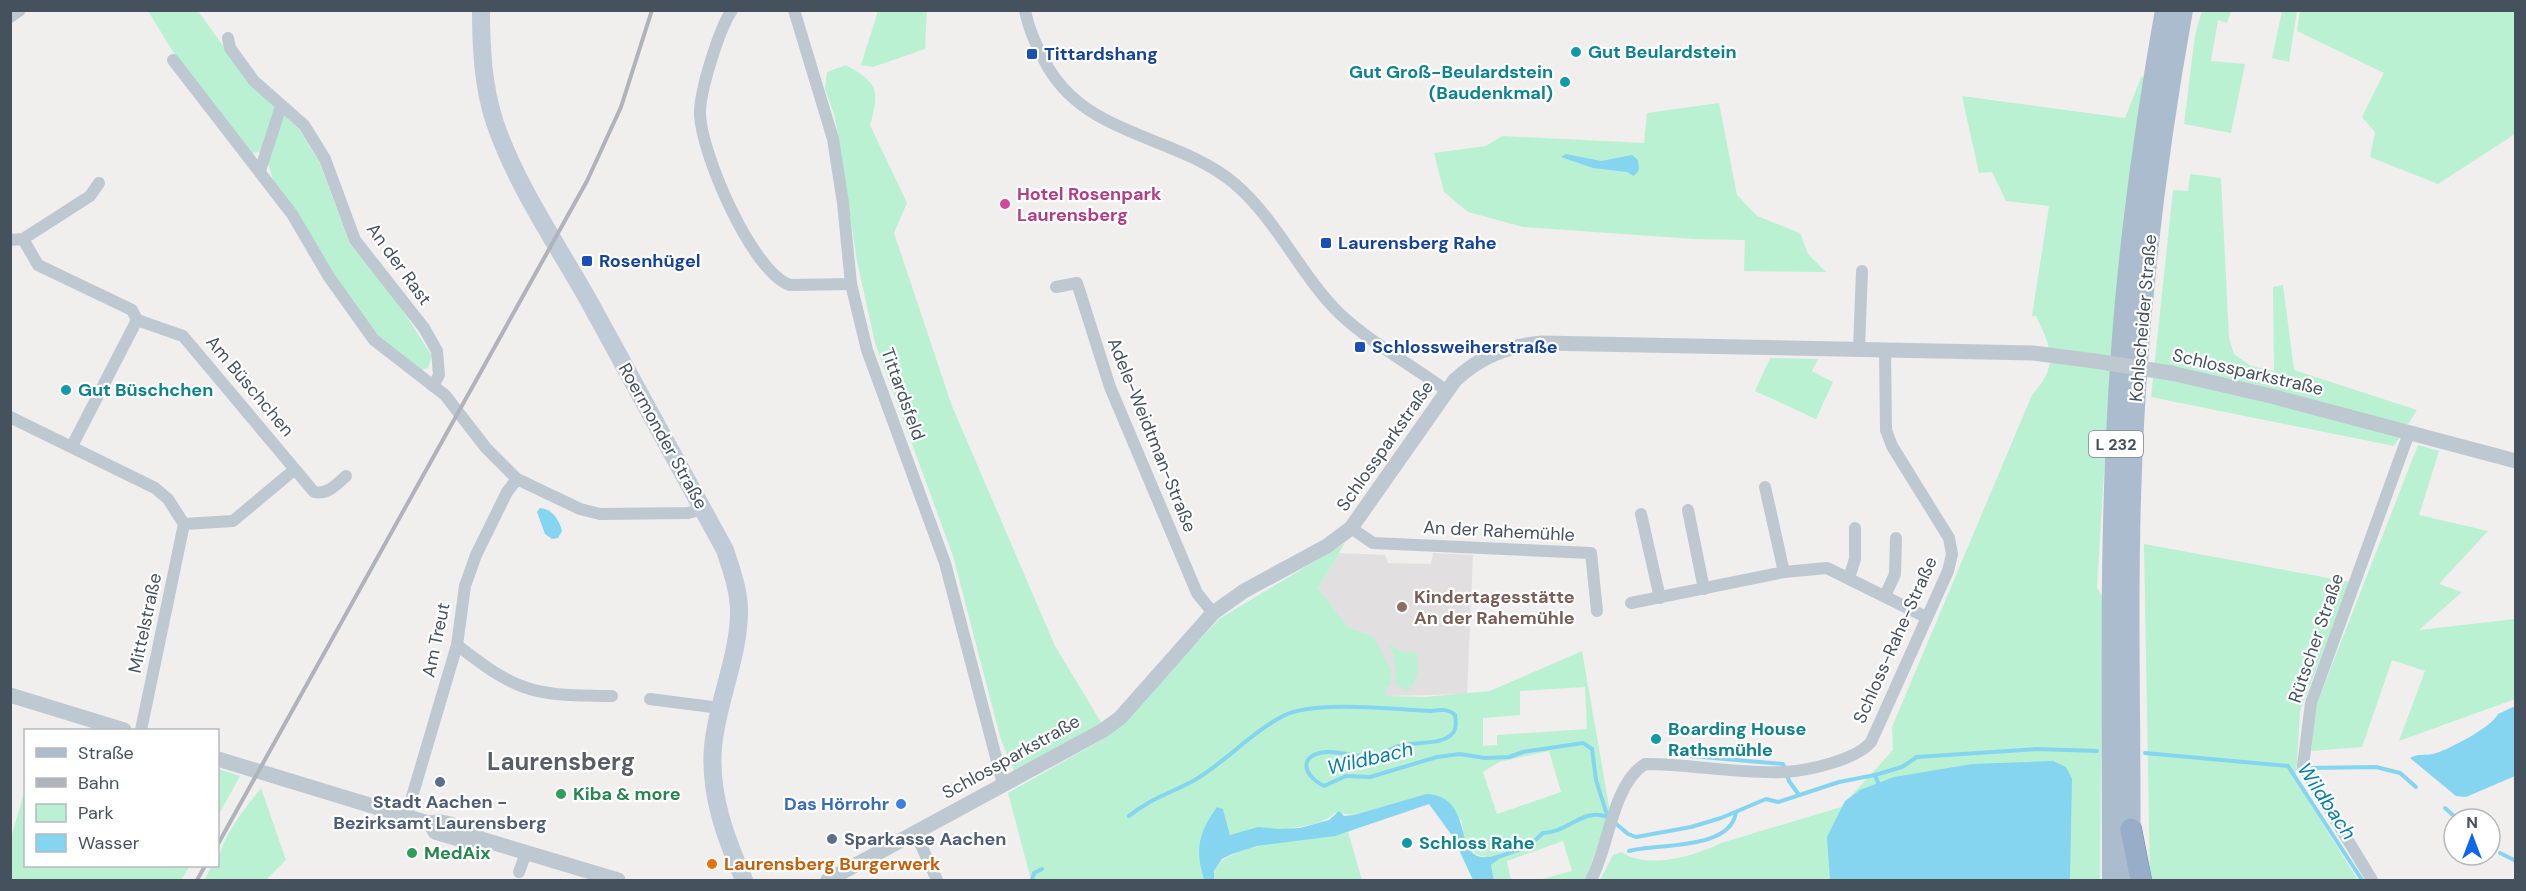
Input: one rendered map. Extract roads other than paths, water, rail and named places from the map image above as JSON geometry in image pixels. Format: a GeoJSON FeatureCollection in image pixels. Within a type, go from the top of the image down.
{"type":"FeatureCollection","features":[{"type":"Feature","properties":{"kind":"highway"},"geometry":{"type":"LineString","coordinates":[[2131,829],[2141,880]]}},
{"type":"Feature","properties":{"kind":"main road","name":"Roermonder Straße"},"geometry":{"type":"LineString","coordinates":[[481,10],[485,78],[494,121],[504,146],[536,211],[571,269],[725,550],[737,586],[739,609],[734,646],[713,747],[716,795],[722,822],[744,880]]}},
{"type":"Feature","properties":{"kind":"main road","name":"Kohlscheider Straße"},"geometry":{"type":"LineString","coordinates":[[2112,880],[2112,541],[2121,351],[2138,178],[2165,10]]}},
{"type":"Feature","properties":{"kind":"main road","name":"Kohlscheider Straße"},"geometry":{"type":"LineString","coordinates":[[2130,880],[2130,544],[2138,356],[2156,180],[2183,10]]}},
{"type":"Feature","properties":{"kind":"street"},"geometry":{"type":"LineString","coordinates":[[10,17],[20,10]]}},
{"type":"Feature","properties":{"kind":"street"},"geometry":{"type":"LineString","coordinates":[[732,10],[702,92],[702,129],[729,204],[755,251],[773,276],[790,285],[851,284]]}},
{"type":"Feature","properties":{"kind":"street","name":"Tittardsfeld"},"geometry":{"type":"LineString","coordinates":[[794,10],[833,139],[843,203],[851,284],[869,356],[945,563],[1003,784]]}},
{"type":"Feature","properties":{"kind":"street"},"geometry":{"type":"LineString","coordinates":[[1025,10],[1036,46],[1059,84],[1073,98],[1111,125],[1204,165],[1234,184],[1272,224],[1340,313],[1366,336],[1447,391]]}},
{"type":"Feature","properties":{"kind":"street","name":"An der Rast"},"geometry":{"type":"LineString","coordinates":[[228,38],[230,48],[254,81],[304,125],[326,159],[355,240],[424,328],[437,351],[439,375],[433,386]]}},
{"type":"Feature","properties":{"kind":"street"},"geometry":{"type":"LineString","coordinates":[[173,60],[292,214],[329,277],[374,339],[445,395],[486,448],[517,479],[580,509],[600,514],[688,513],[703,509]]}},
{"type":"Feature","properties":{"kind":"street"},"geometry":{"type":"LineString","coordinates":[[260,171],[281,106]]}},
{"type":"Feature","properties":{"kind":"street"},"geometry":{"type":"LineString","coordinates":[[72,446],[137,320],[132,310],[38,265],[17,240],[90,196],[99,183]]}},
{"type":"Feature","properties":{"kind":"street"},"geometry":{"type":"LineString","coordinates":[[1858,349],[1862,271]]}},
{"type":"Feature","properties":{"kind":"street","name":"Adele-Weidtman-Straße"},"geometry":{"type":"LineString","coordinates":[[1056,286],[1077,283],[1092,335],[1125,424],[1197,593],[1214,613]]}},
{"type":"Feature","properties":{"kind":"street","name":"Am Büschchen"},"geometry":{"type":"LineString","coordinates":[[137,320],[183,336],[314,492],[321,494],[346,476]]}},
{"type":"Feature","properties":{"kind":"street","name":"Schlossparkstraße"},"geometry":{"type":"LineString","coordinates":[[828,880],[1120,718],[1214,613],[1244,591],[1327,546],[1351,528],[1447,391],[1464,372],[1491,354],[1508,347],[1530,344],[2033,353],[2171,372],[2516,461]]}},
{"type":"Feature","properties":{"kind":"street","name":"Schloss-Rahe-Straße"},"geometry":{"type":"LineString","coordinates":[[1591,880],[1625,788],[1645,764],[1787,772],[1850,757],[1865,749],[1871,742],[1948,571],[1952,554],[1946,531],[1889,439],[1885,419],[1885,350]]}},
{"type":"Feature","properties":{"kind":"street"},"geometry":{"type":"LineString","coordinates":[[10,417],[155,488],[172,504],[184,524],[222,524],[233,521],[294,470]]}},
{"type":"Feature","properties":{"kind":"street","name":"Rütscher Straße"},"geometry":{"type":"LineString","coordinates":[[2372,880],[2304,770],[2311,703],[2409,433]]}},
{"type":"Feature","properties":{"kind":"street","name":"Am Treut"},"geometry":{"type":"LineString","coordinates":[[406,817],[457,645],[465,586],[472,565],[507,492],[517,479]]}},
{"type":"Feature","properties":{"kind":"street"},"geometry":{"type":"LineString","coordinates":[[1765,487],[1784,572]]}},
{"type":"Feature","properties":{"kind":"street"},"geometry":{"type":"LineString","coordinates":[[1688,510],[1704,589]]}},
{"type":"Feature","properties":{"kind":"street"},"geometry":{"type":"LineString","coordinates":[[1641,514],[1660,598]]}},
{"type":"Feature","properties":{"kind":"street","name":"Mittelstraße"},"geometry":{"type":"LineString","coordinates":[[141,729],[184,524]]}},
{"type":"Feature","properties":{"kind":"street","name":"An der Rahemühle"},"geometry":{"type":"LineString","coordinates":[[1351,528],[1373,543],[1591,553],[1597,611]]}},
{"type":"Feature","properties":{"kind":"street"},"geometry":{"type":"LineString","coordinates":[[1849,578],[1855,559],[1855,528]]}},
{"type":"Feature","properties":{"kind":"street"},"geometry":{"type":"LineString","coordinates":[[1885,596],[1895,574],[1896,538]]}},
{"type":"Feature","properties":{"kind":"street"},"geometry":{"type":"LineString","coordinates":[[1631,603],[1784,572],[1827,568],[1926,617]]}},
{"type":"Feature","properties":{"kind":"street"},"geometry":{"type":"LineString","coordinates":[[457,645],[490,670],[525,687],[567,694],[612,696]]}},
{"type":"Feature","properties":{"kind":"street"},"geometry":{"type":"LineString","coordinates":[[10,695],[121,729]]}},
{"type":"Feature","properties":{"kind":"street"},"geometry":{"type":"LineString","coordinates":[[650,699],[720,708]]}},
{"type":"Feature","properties":{"kind":"street"},"geometry":{"type":"LineString","coordinates":[[219,759],[431,824],[435,832],[450,837],[465,841],[481,839],[612,880]]}},
{"type":"Feature","properties":{"kind":"street"},"geometry":{"type":"LineString","coordinates":[[915,832],[937,880]]}},
{"type":"Feature","properties":{"kind":"street"},"geometry":{"type":"LineString","coordinates":[[519,872],[526,853]]}},
{"type":"Feature","properties":{"kind":"water"},"geometry":{"type":"Polygon","coordinates":[[[1566,154],[1601,161],[1632,155],[1638,160],[1639,170],[1634,176],[1627,172],[1593,168],[1561,157],[1566,154]]]}},
{"type":"Feature","properties":{"kind":"water"},"geometry":{"type":"Polygon","coordinates":[[[540,508],[548,510],[559,522],[562,531],[558,538],[552,539],[545,534],[537,512],[540,508]]]}},
{"type":"Feature","properties":{"kind":"water"},"geometry":{"type":"Polygon","coordinates":[[[2515,706],[2515,776],[2466,797],[2456,796],[2410,758],[2440,752],[2459,743],[2479,731],[2498,714],[2515,706]]]}},
{"type":"Feature","properties":{"kind":"water"},"geometry":{"type":"Polygon","coordinates":[[[2053,761],[2066,767],[2072,779],[2070,880],[1830,880],[1827,837],[1845,801],[1860,790],[1894,777],[1972,764],[2053,761]]]}},
{"type":"Feature","properties":{"kind":"water"},"geometry":{"type":"Polygon","coordinates":[[[1426,794],[1443,798],[1453,807],[1472,852],[1482,857],[1497,855],[1499,859],[1491,865],[1494,880],[1473,880],[1453,837],[1429,804],[1335,836],[1257,846],[1232,854],[1222,859],[1214,871],[1214,880],[1204,880],[1199,851],[1200,842],[1206,825],[1217,807],[1223,809],[1230,835],[1258,827],[1300,828],[1329,820],[1339,811],[1344,816],[1354,815],[1426,794]]]}},
{"type":"Feature","properties":{"kind":"waterway","name":"Wildbach"},"geometry":{"type":"LineString","coordinates":[[1129,816],[1153,800],[1205,774],[1283,716],[1313,708],[1375,707],[1446,710],[1455,715],[1456,727],[1453,733],[1442,740],[1399,746],[1376,755],[1363,756],[1332,752],[1318,754],[1311,757],[1306,766],[1311,776],[1324,786],[1346,776],[1370,777],[1437,757],[1460,754],[1485,758],[1509,757],[1523,752],[1583,743],[1592,749],[1596,780],[1608,818]]}},
{"type":"Feature","properties":{"kind":"waterway","name":"Wildbach"},"geometry":{"type":"LineString","coordinates":[[1614,822],[1628,834],[1636,837],[1691,827],[1721,818],[1766,799],[1778,802],[1839,782],[1902,767],[1917,757],[2036,749],[2097,751]]}},
{"type":"Feature","properties":{"kind":"waterway","name":"Wildbach"},"geometry":{"type":"LineString","coordinates":[[2145,753],[2288,766],[2362,880]]}},
{"type":"Feature","properties":{"kind":"waterway"},"geometry":{"type":"LineString","coordinates":[[1679,755],[1783,764],[1789,781],[1799,795]]}},
{"type":"Feature","properties":{"kind":"waterway"},"geometry":{"type":"LineString","coordinates":[[2308,768],[2376,767],[2400,773],[2416,787]]}},
{"type":"Feature","properties":{"kind":"waterway","name":"Wildbach"},"geometry":{"type":"LineString","coordinates":[[1875,775],[1880,788]]}},
{"type":"Feature","properties":{"kind":"waterway"},"geometry":{"type":"LineString","coordinates":[[1629,851],[1707,839],[1721,833],[1731,825],[1736,812]]}},
{"type":"Feature","properties":{"kind":"waterway"},"geometry":{"type":"LineString","coordinates":[[1498,857],[1529,846],[1543,833],[1552,832],[1591,815],[1607,817]]}},
{"type":"Feature","properties":{"kind":"waterway"},"geometry":{"type":"LineString","coordinates":[[2502,854],[2516,861]]}},
{"type":"Feature","properties":{"kind":"waterway","name":"Wildbach"},"geometry":{"type":"LineString","coordinates":[[1032,880],[1034,873],[1042,869]]}},
{"type":"Feature","properties":{"kind":"railway"},"geometry":{"type":"LineString","coordinates":[[219,842],[587,181],[621,107],[652,10]]}},
{"type":"Feature","properties":{"kind":"railway"},"geometry":{"type":"LineString","coordinates":[[197,880],[204,867]]}},
{"type":"Feature","properties":{"kind":"place","name":"Gut Beulardstein"},"geometry":{"type":"Point","coordinates":[1576,52]}},
{"type":"Feature","properties":{"kind":"place","name":"Tittardshang"},"geometry":{"type":"Point","coordinates":[1032,54]}},
{"type":"Feature","properties":{"kind":"place","name":"Gut Groß-Beulardstein (Baudenkmal)"},"geometry":{"type":"Point","coordinates":[1565,82]}},
{"type":"Feature","properties":{"kind":"place","name":"Hotel Rosenpark Laurensberg"},"geometry":{"type":"Point","coordinates":[1005,204]}},
{"type":"Feature","properties":{"kind":"place","name":"Laurensberg Rahe"},"geometry":{"type":"Point","coordinates":[1326,243]}},
{"type":"Feature","properties":{"kind":"place","name":"Rosenhügel"},"geometry":{"type":"Point","coordinates":[587,261]}},
{"type":"Feature","properties":{"kind":"place","name":"Schlossweiherstraße"},"geometry":{"type":"Point","coordinates":[1360,347]}},
{"type":"Feature","properties":{"kind":"place","name":"Gut Büschchen"},"geometry":{"type":"Point","coordinates":[66,390]}},
{"type":"Feature","properties":{"kind":"place","name":"Kindertagesstätte An der Rahemühle"},"geometry":{"type":"Point","coordinates":[1402,607]}},
{"type":"Feature","properties":{"kind":"place","name":"Boarding House Rathsmühle"},"geometry":{"type":"Point","coordinates":[1656,739]}},
{"type":"Feature","properties":{"kind":"place","name":"Stadt Aachen - Bezirksamt Laurensberg"},"geometry":{"type":"Point","coordinates":[440,782]}},
{"type":"Feature","properties":{"kind":"place","name":"Kiba & more"},"geometry":{"type":"Point","coordinates":[561,794]}},
{"type":"Feature","properties":{"kind":"place","name":"Das Hörrohr"},"geometry":{"type":"Point","coordinates":[901,804]}},
{"type":"Feature","properties":{"kind":"place","name":"Sparkasse Aachen"},"geometry":{"type":"Point","coordinates":[832,839]}},
{"type":"Feature","properties":{"kind":"place","name":"Schloss Rahe"},"geometry":{"type":"Point","coordinates":[1407,843]}},
{"type":"Feature","properties":{"kind":"place","name":"MedAix"},"geometry":{"type":"Point","coordinates":[412,853]}},
{"type":"Feature","properties":{"kind":"place","name":"Laurensberg Burgerwerk"},"geometry":{"type":"Point","coordinates":[712,864]}},
{"type":"Feature","properties":{"kind":"district","name":"Laurensberg"},"geometry":{"type":"Point","coordinates":[561,761]}}]}
